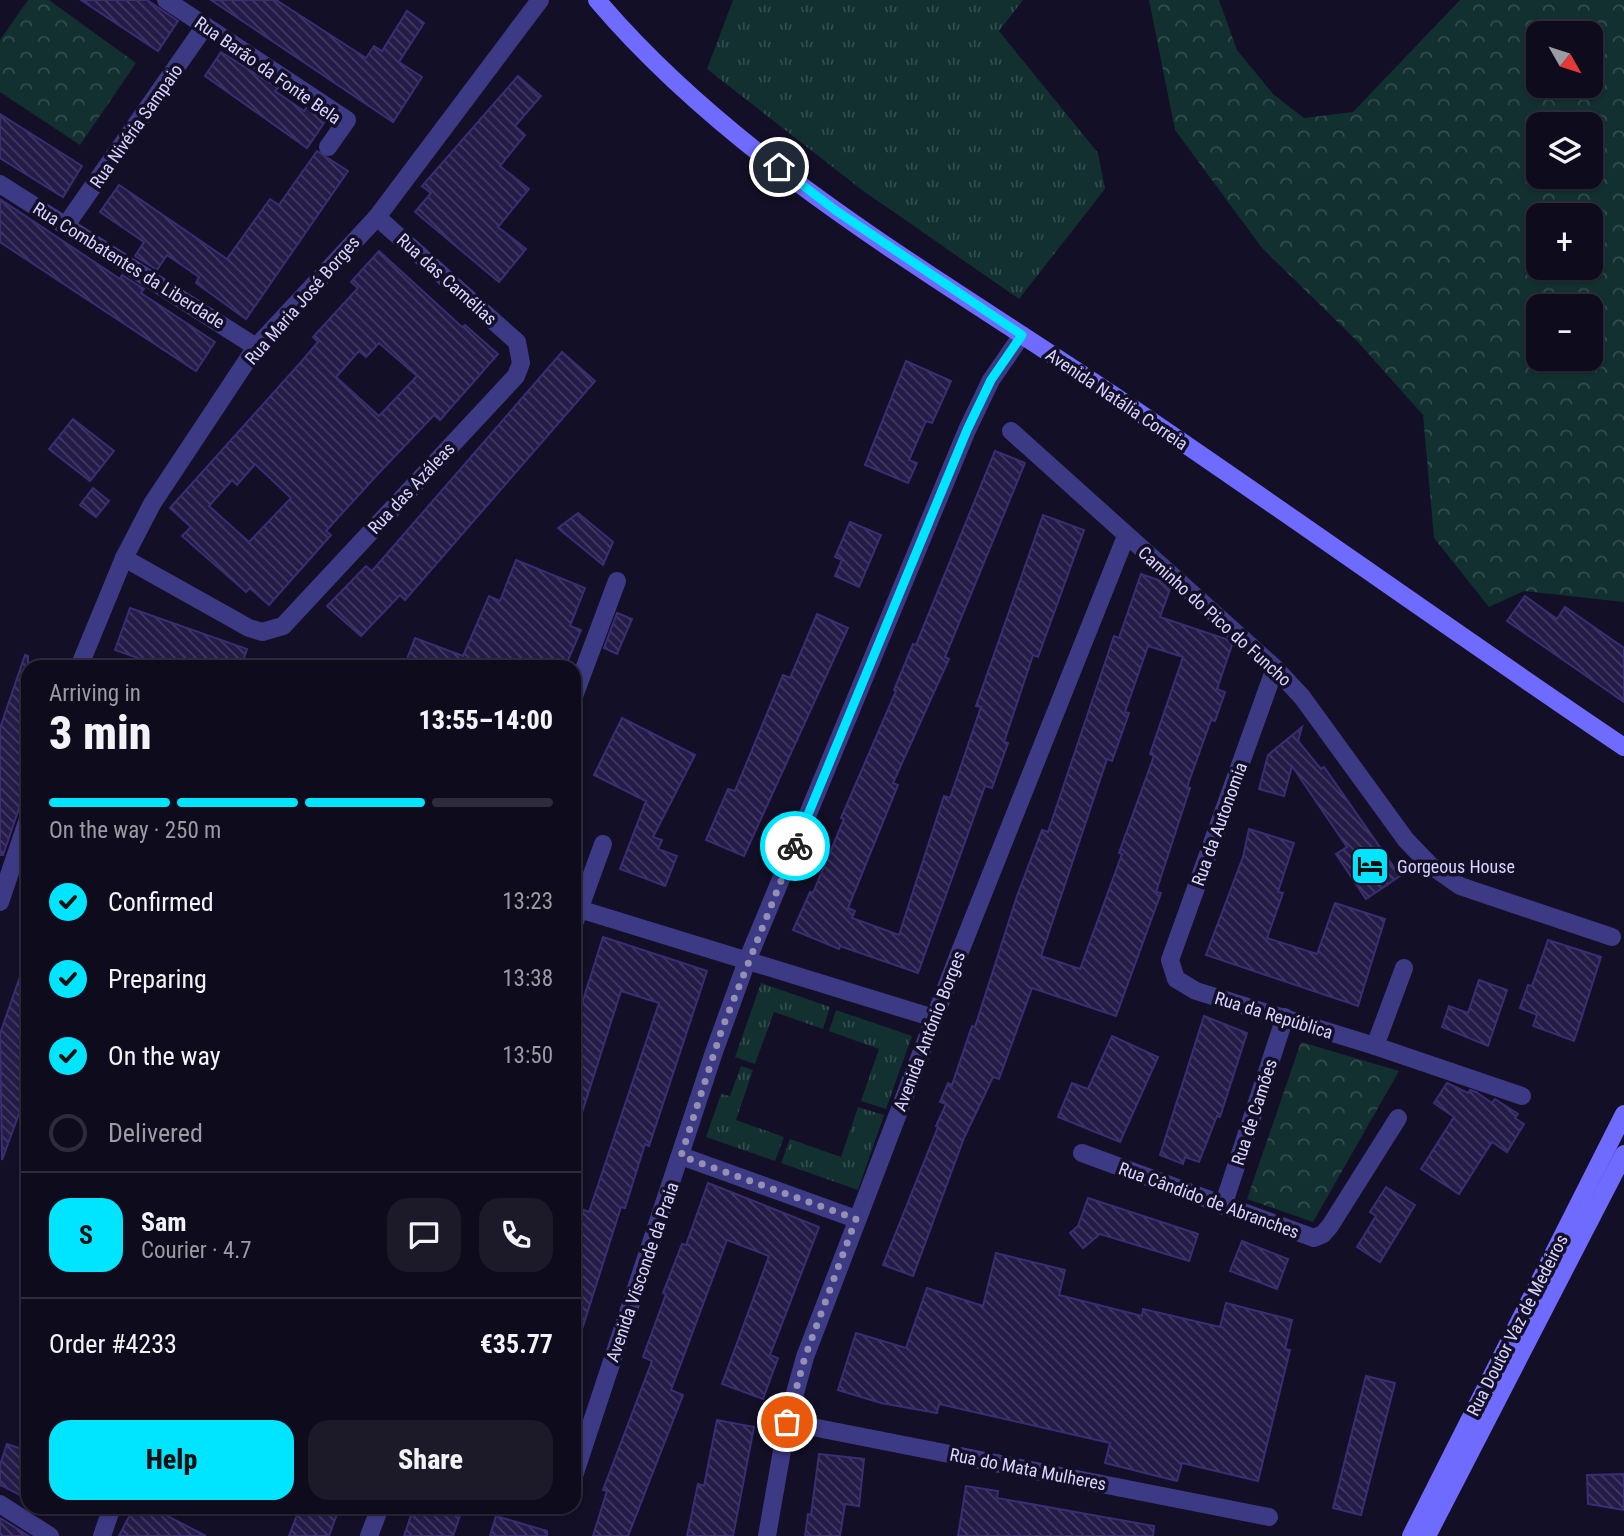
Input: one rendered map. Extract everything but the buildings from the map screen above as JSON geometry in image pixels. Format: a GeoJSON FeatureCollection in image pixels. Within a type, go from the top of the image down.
{"type":"FeatureCollection","features":[{"type":"Feature","properties":{"kind":"street","name":"Rua Barão da Fonte Bela"},"geometry":{"type":"LineString","coordinates":[[166,0],[347,120],[328,147]]}},
{"type":"Feature","properties":{"kind":"street","name":"Rua Maria José Borges"},"geometry":{"type":"LineString","coordinates":[[82,660],[124,558],[187,449],[256,347],[377,216],[540,0]]}},
{"type":"Feature","properties":{"kind":"street","name":"Avenida Natália Correia"},"geometry":{"type":"LineString","coordinates":[[597,0],[645,51],[724,123],[815,197],[1022,335],[1624,747]]}},
{"type":"Feature","properties":{"kind":"street","name":"Rua Nivéria Sampaio"},"geometry":{"type":"LineString","coordinates":[[66,225],[205,26]]}},
{"type":"Feature","properties":{"kind":"street","name":"Rua Combatentes da Liberdade"},"geometry":{"type":"LineString","coordinates":[[0,184],[256,347]]}},
{"type":"Feature","properties":{"kind":"street","name":"Rua das Camélias"},"geometry":{"type":"LineString","coordinates":[[377,216],[517,342]]}},
{"type":"Feature","properties":{"kind":"street","name":"Avenida Visconde da Praia"},"geometry":{"type":"LineString","coordinates":[[581,1455],[714,1052],[747,961],[967,430],[991,380],[1022,335]]}},
{"type":"Feature","properties":{"kind":"street","name":"Rua das Azáleas"},"geometry":{"type":"LineString","coordinates":[[124,558],[249,628],[261,632],[283,626],[516,376],[521,363],[517,342]]}},
{"type":"Feature","properties":{"kind":"street","name":"Caminho do Pico do Funcho"},"geometry":{"type":"LineString","coordinates":[[1011,431],[1275,668],[1302,697],[1406,839],[1430,865],[1460,886],[1612,937]]}},
{"type":"Feature","properties":{"kind":"street","name":"Avenida António Borges"},"geometry":{"type":"LineString","coordinates":[[767,1536],[787,1422],[805,1357],[934,1018],[1126,536]]}},
{"type":"Feature","properties":{"kind":"street"},"geometry":{"type":"LineString","coordinates":[[581,677],[617,581]]}},
{"type":"Feature","properties":{"kind":"street","name":"Rua da Autonomia"},"geometry":{"type":"LineString","coordinates":[[1176,979],[1170,960],[1275,668]]}},
{"type":"Feature","properties":{"kind":"street"},"geometry":{"type":"LineString","coordinates":[[0,902],[21,840]]}},
{"type":"Feature","properties":{"kind":"street"},"geometry":{"type":"LineString","coordinates":[[581,906],[603,844]]}},
{"type":"Feature","properties":{"kind":"street"},"geometry":{"type":"LineString","coordinates":[[581,918],[747,961],[934,1018]]}},
{"type":"Feature","properties":{"kind":"street"},"geometry":{"type":"LineString","coordinates":[[1375,1046],[1404,968]]}},
{"type":"Feature","properties":{"kind":"street","name":"Rua da República"},"geometry":{"type":"LineString","coordinates":[[1176,979],[1196,991],[1285,1017],[1522,1096]]}},
{"type":"Feature","properties":{"kind":"street","name":"Rua de Camões"},"geometry":{"type":"LineString","coordinates":[[1223,1206],[1285,1017]]}},
{"type":"Feature","properties":{"kind":"street","name":"Rua Doutor Vaz de Medeiros"},"geometry":{"type":"LineString","coordinates":[[1411,1536],[1624,1114]]}},
{"type":"Feature","properties":{"kind":"street","name":"Rua Cândido de Abranches"},"geometry":{"type":"LineString","coordinates":[[1082,1153],[1314,1238],[1323,1234],[1398,1118]]}},
{"type":"Feature","properties":{"kind":"street","name":"Rua Doutor Vaz de Medeiros"},"geometry":{"type":"LineString","coordinates":[[1427,1536],[1624,1154]]}},
{"type":"Feature","properties":{"kind":"street"},"geometry":{"type":"LineString","coordinates":[[681,1156],[856,1219]]}},
{"type":"Feature","properties":{"kind":"street","name":"Rua do Mata Mulheres"},"geometry":{"type":"LineString","coordinates":[[787,1422],[1269,1517]]}},
{"type":"Feature","properties":{"kind":"street"},"geometry":{"type":"LineString","coordinates":[[0,1504],[50,1536]]}},
{"type":"Feature","properties":{"kind":"street"},"geometry":{"type":"LineString","coordinates":[[102,1536],[110,1514]]}},
{"type":"Feature","properties":{"kind":"street"},"geometry":{"type":"LineString","coordinates":[[369,1536],[377,1514]]}},
{"type":"Feature","properties":{"kind":"green space"},"geometry":{"type":"Polygon","coordinates":[[[28,0],[49,0],[136,63],[80,145],[0,92],[0,40],[28,0]]]}},
{"type":"Feature","properties":{"kind":"green space"},"geometry":{"type":"Polygon","coordinates":[[[733,0],[1023,0],[999,31],[1098,153],[1105,189],[1019,299],[862,190],[707,69],[733,0]]]}},
{"type":"Feature","properties":{"kind":"green space"},"geometry":{"type":"Polygon","coordinates":[[[1149,0],[1219,0],[1237,50],[1273,94],[1304,118],[1353,112],[1460,0],[1624,0],[1624,602],[1524,591],[1489,607],[1434,538],[1423,415],[1357,341],[1262,248],[1175,130],[1149,0]]]}},
{"type":"Feature","properties":{"kind":"green space"},"geometry":{"type":"Polygon","coordinates":[[[761,983],[830,1007],[823,1029],[774,1012],[755,1064],[735,1057],[761,983]]]}},
{"type":"Feature","properties":{"kind":"green space"},"geometry":{"type":"Polygon","coordinates":[[[836,1010],[912,1036],[886,1109],[861,1101],[879,1049],[829,1031],[836,1010]]]}},
{"type":"Feature","properties":{"kind":"green space"},"geometry":{"type":"Polygon","coordinates":[[[1301,1042],[1399,1071],[1313,1222],[1247,1199],[1301,1042]]]}},
{"type":"Feature","properties":{"kind":"green space"},"geometry":{"type":"Polygon","coordinates":[[[741,1066],[753,1070],[736,1120],[784,1137],[775,1161],[706,1137],[721,1094],[730,1096],[741,1066]]]}},
{"type":"Feature","properties":{"kind":"green space"},"geometry":{"type":"Polygon","coordinates":[[[858,1107],[884,1115],[858,1190],[781,1163],[790,1139],[841,1157],[858,1107]]]}},
{"type":"Feature","properties":{"kind":"way so far"},"geometry":{"type":"LineString","coordinates":[[787,1422],[805,1357],[856,1219],[681,1156],[747,961],[795,846]]}},
{"type":"Feature","properties":{"kind":"place","name":"Gorgeous House"},"geometry":{"type":"Point","coordinates":[1370,866]}},
{"type":"Feature","properties":{"kind":"route"},"geometry":{"type":"LineString","coordinates":[[779,167],[815,197],[1022,335],[991,380],[967,430],[795,846]]}}]}
